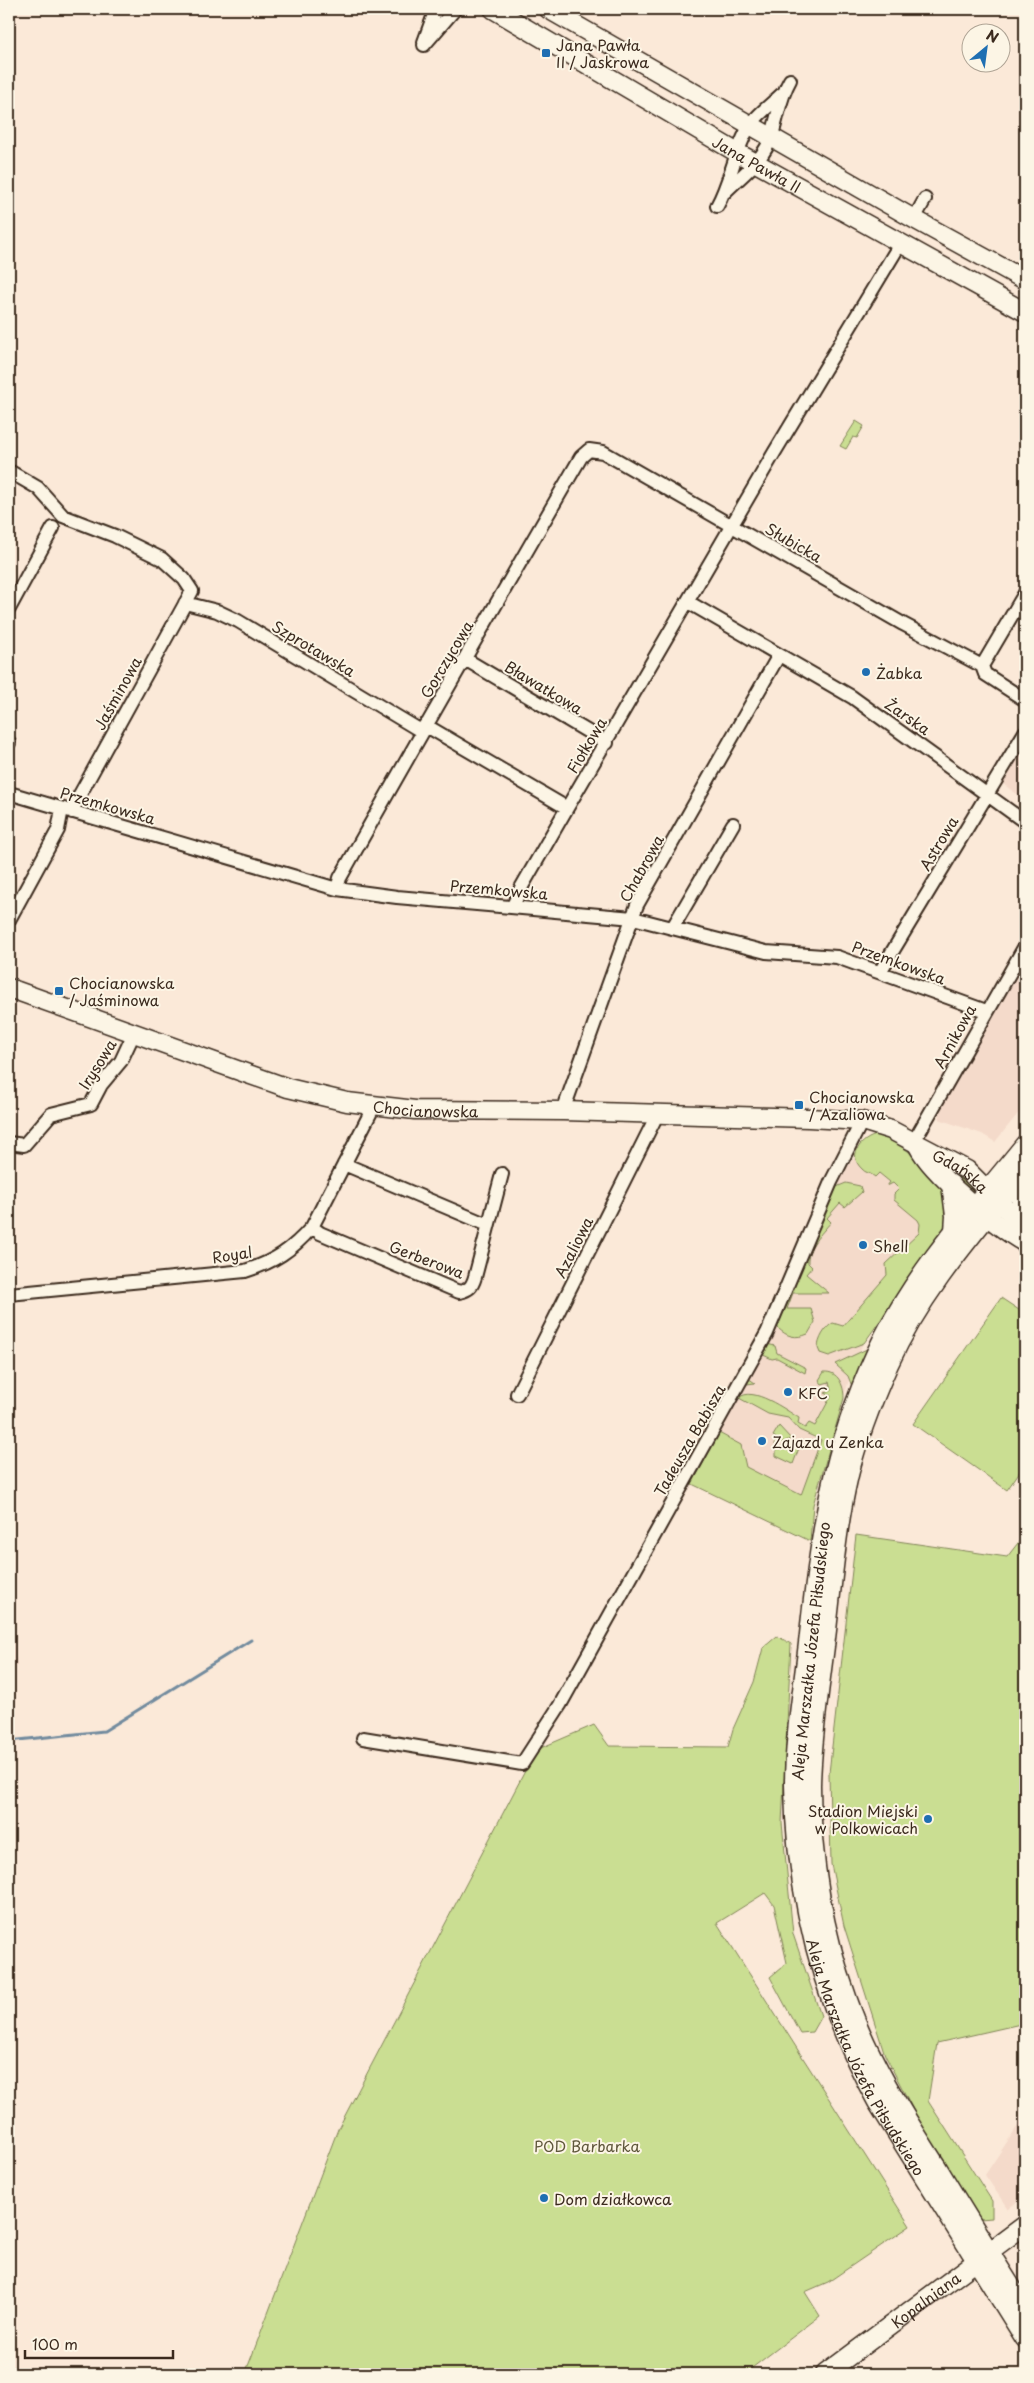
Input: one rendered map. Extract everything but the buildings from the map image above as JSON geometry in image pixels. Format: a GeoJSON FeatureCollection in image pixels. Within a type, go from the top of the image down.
{"type":"FeatureCollection","features":[{"type":"Feature","properties":{"kind":"street"},"geometry":{"type":"LineString","coordinates":[[436,9],[424,45],[455,9]]}},
{"type":"Feature","properties":{"kind":"street","name":"Jana Pawła II"},"geometry":{"type":"LineString","coordinates":[[492,9],[736,152],[1025,312]]}},
{"type":"Feature","properties":{"kind":"street","name":"Jana Pawła II"},"geometry":{"type":"LineString","coordinates":[[548,9],[914,219],[1025,280]]}},
{"type":"Feature","properties":{"kind":"street"},"geometry":{"type":"LineString","coordinates":[[717,206],[725,192],[736,152],[750,125],[782,94],[790,80]]}},
{"type":"Feature","properties":{"kind":"street"},"geometry":{"type":"LineString","coordinates":[[725,192],[757,163],[772,137],[782,94]]}},
{"type":"Feature","properties":{"kind":"street"},"geometry":{"type":"LineString","coordinates":[[914,219],[925,200]]}},
{"type":"Feature","properties":{"kind":"street","name":"Fiołkowa"},"geometry":{"type":"LineString","coordinates":[[513,906],[521,888],[567,808],[900,244]]}},
{"type":"Feature","properties":{"kind":"street","name":"Słubicka"},"geometry":{"type":"LineString","coordinates":[[589,450],[602,452],[733,525],[903,624],[982,666],[985,674],[1025,700]]}},
{"type":"Feature","properties":{"kind":"street","name":"Gorczycowa"},"geometry":{"type":"LineString","coordinates":[[338,889],[340,878],[423,728],[465,659],[581,457],[589,450]]}},
{"type":"Feature","properties":{"kind":"street","name":"Jaśminowa"},"geometry":{"type":"LineString","coordinates":[[9,471],[38,488],[63,516],[115,536],[162,559],[184,579],[192,591],[78,798],[67,810],[9,920]]}},
{"type":"Feature","properties":{"kind":"street"},"geometry":{"type":"LineString","coordinates":[[9,609],[54,528]]}},
{"type":"Feature","properties":{"kind":"street"},"geometry":{"type":"LineString","coordinates":[[982,666],[1025,593]]}},
{"type":"Feature","properties":{"kind":"street","name":"Żarska"},"geometry":{"type":"LineString","coordinates":[[688,602],[852,697],[1025,822]]}},
{"type":"Feature","properties":{"kind":"street","name":"Szprotawska"},"geometry":{"type":"LineString","coordinates":[[185,603],[217,611],[238,621],[423,728],[567,808]]}},
{"type":"Feature","properties":{"kind":"street","name":"Chabrowa"},"geometry":{"type":"LineString","coordinates":[[563,1111],[637,905],[780,655]]}},
{"type":"Feature","properties":{"kind":"street","name":"Bławatkowa"},"geometry":{"type":"LineString","coordinates":[[465,659],[607,743]]}},
{"type":"Feature","properties":{"kind":"street","name":"Astrowa"},"geometry":{"type":"LineString","coordinates":[[880,972],[1025,732]]}},
{"type":"Feature","properties":{"kind":"street","name":"Przemkowska"},"geometry":{"type":"LineString","coordinates":[[9,793],[338,889],[397,897],[633,918],[766,952],[837,957],[986,1011]]}},
{"type":"Feature","properties":{"kind":"street"},"geometry":{"type":"LineString","coordinates":[[673,927],[733,824]]}},
{"type":"Feature","properties":{"kind":"street","name":"Arnikowa"},"geometry":{"type":"LineString","coordinates":[[915,1144],[986,1011],[1025,946]]}},
{"type":"Feature","properties":{"kind":"street","name":"Chocianowska"},"geometry":{"type":"LineString","coordinates":[[9,988],[288,1088],[322,1097],[374,1106],[415,1110],[655,1113],[862,1121]]}},
{"type":"Feature","properties":{"kind":"street","name":"Irysowa"},"geometry":{"type":"LineString","coordinates":[[9,1143],[24,1145],[46,1118],[56,1111],[91,1104],[101,1085],[121,1061],[134,1033]]}},
{"type":"Feature","properties":{"kind":"street","name":"Royal"},"geometry":{"type":"LineString","coordinates":[[9,1294],[245,1271],[272,1262],[297,1244],[312,1227],[374,1106]]}},
{"type":"Feature","properties":{"kind":"street","name":"Azaliowa"},"geometry":{"type":"LineString","coordinates":[[517,1394],[654,1121],[655,1113]]}},
{"type":"Feature","properties":{"kind":"street","name":"Gdańska"},"geometry":{"type":"LineString","coordinates":[[862,1121],[890,1130],[967,1170],[993,1196],[1017,1231]]}},
{"type":"Feature","properties":{"kind":"street","name":"Tadeusza Babisza"},"geometry":{"type":"LineString","coordinates":[[363,1738],[522,1764],[560,1705],[767,1333],[831,1182],[862,1121]]}},
{"type":"Feature","properties":{"kind":"street","name":"Gdańska"},"geometry":{"type":"LineString","coordinates":[[915,1144],[924,1157],[982,1211],[1017,1231]]}},
{"type":"Feature","properties":{"kind":"street","name":"Aleja Marszałka Józefa Piłsudskiego"},"geometry":{"type":"LineString","coordinates":[[1025,1144],[1018,1170],[993,1196],[982,1211],[972,1235],[939,1278],[906,1329],[882,1381],[856,1449],[838,1531],[814,1735],[811,1785],[813,1848],[820,1900],[837,1967],[849,2003],[873,2059],[983,2256],[1025,2339]]}},
{"type":"Feature","properties":{"kind":"street"},"geometry":{"type":"LineString","coordinates":[[344,1164],[488,1225]]}},
{"type":"Feature","properties":{"kind":"street"},"geometry":{"type":"LineString","coordinates":[[967,1170],[1018,1170],[1019,1194],[1025,1221]]}},
{"type":"Feature","properties":{"kind":"street","name":"Gerberowa"},"geometry":{"type":"LineString","coordinates":[[312,1227],[320,1233],[459,1292],[466,1291],[472,1286],[502,1174]]}},
{"type":"Feature","properties":{"kind":"street"},"geometry":{"type":"LineString","coordinates":[[951,1184],[955,1216],[954,1231]]}},
{"type":"Feature","properties":{"kind":"street","name":"Aleja Marszałka Józefa Piłsudskiego"},"geometry":{"type":"LineString","coordinates":[[982,1211],[954,1231],[920,1277],[886,1333],[862,1384],[839,1446],[822,1528],[794,1782],[797,1853],[811,1936],[835,2013],[860,2070],[877,2102],[983,2256],[1025,2308]]}},
{"type":"Feature","properties":{"kind":"street"},"geometry":{"type":"LineString","coordinates":[[972,1235],[1017,1231],[1025,1243]]}},
{"type":"Feature","properties":{"kind":"street","name":"Kopalniana"},"geometry":{"type":"LineString","coordinates":[[825,2374],[1025,2224]]}},
{"type":"Feature","properties":{"kind":"shaded area"},"geometry":{"type":"Polygon","coordinates":[[[1025,746],[1025,800],[1003,784],[1025,746]]]}},
{"type":"Feature","properties":{"kind":"shaded area"},"geometry":{"type":"Polygon","coordinates":[[[1025,962],[1025,1105],[995,1142],[982,1134],[939,1119],[941,1108],[1025,962]]]}},
{"type":"Feature","properties":{"kind":"shaded area"},"geometry":{"type":"Polygon","coordinates":[[[864,1148],[944,1224],[870,1327],[852,1369],[813,1505],[810,1541],[692,1484],[719,1433],[834,1188],[855,1156],[864,1148]]]}},
{"type":"Feature","properties":{"kind":"shaded area"},"geometry":{"type":"Polygon","coordinates":[[[9,1590],[17,1666],[9,1667],[9,1590]]]}},
{"type":"Feature","properties":{"kind":"shaded area"},"geometry":{"type":"Polygon","coordinates":[[[1025,2115],[1025,2195],[1008,2209],[985,2175],[1025,2115]]]}},
{"type":"Feature","properties":{"kind":"green space"},"geometry":{"type":"Polygon","coordinates":[[[856,421],[864,426],[857,438],[853,437],[846,449],[840,446],[856,421]]]}},
{"type":"Feature","properties":{"kind":"green space"},"geometry":{"type":"Polygon","coordinates":[[[881,1134],[908,1151],[945,1191],[948,1226],[864,1343],[829,1356],[820,1353],[818,1348],[822,1334],[833,1323],[843,1326],[887,1275],[886,1264],[919,1233],[920,1224],[918,1220],[894,1200],[894,1194],[899,1189],[893,1183],[887,1186],[890,1182],[879,1173],[875,1177],[863,1170],[857,1163],[856,1151],[859,1146],[869,1138],[881,1134]]]}},
{"type":"Feature","properties":{"kind":"green space"},"geometry":{"type":"Polygon","coordinates":[[[941,1166],[970,1180],[976,1191],[969,1191],[941,1166]]]}},
{"type":"Feature","properties":{"kind":"green space"},"geometry":{"type":"Polygon","coordinates":[[[846,1183],[860,1186],[862,1192],[845,1207],[840,1203],[827,1218],[831,1222],[815,1241],[808,1257],[808,1263],[812,1267],[806,1274],[829,1293],[793,1293],[787,1309],[811,1309],[815,1322],[808,1334],[796,1337],[788,1335],[778,1328],[778,1322],[834,1188],[846,1183]]]}},
{"type":"Feature","properties":{"kind":"green space"},"geometry":{"type":"Polygon","coordinates":[[[1001,1298],[1025,1314],[1025,1464],[1007,1490],[913,1424],[1001,1298]]]}},
{"type":"Feature","properties":{"kind":"green space"},"geometry":{"type":"Polygon","coordinates":[[[767,1344],[775,1346],[777,1353],[806,1368],[805,1373],[777,1358],[772,1359],[761,1354],[748,1378],[755,1383],[747,1384],[746,1380],[763,1348],[767,1344]]]}},
{"type":"Feature","properties":{"kind":"green space"},"geometry":{"type":"Polygon","coordinates":[[[871,1347],[853,1389],[848,1376],[835,1364],[871,1347]]]}},
{"type":"Feature","properties":{"kind":"green space"},"geometry":{"type":"Polygon","coordinates":[[[824,1372],[829,1372],[836,1376],[843,1388],[844,1398],[813,1505],[810,1541],[692,1484],[719,1433],[741,1445],[746,1467],[801,1495],[821,1440],[799,1430],[788,1418],[768,1414],[739,1398],[745,1395],[752,1395],[769,1400],[799,1418],[798,1424],[805,1428],[809,1423],[815,1426],[831,1396],[825,1393],[831,1391],[829,1382],[822,1384],[819,1380],[824,1372]]]}},
{"type":"Feature","properties":{"kind":"green space"},"geometry":{"type":"Polygon","coordinates":[[[779,1426],[791,1439],[775,1445],[776,1438],[773,1436],[779,1426]]]}},
{"type":"Feature","properties":{"kind":"green space"},"geometry":{"type":"Polygon","coordinates":[[[794,1444],[799,1448],[793,1464],[776,1456],[776,1449],[794,1444]]]}},
{"type":"Feature","properties":{"kind":"green space","name":"Stadion Miejski w Polkowicach"},"geometry":{"type":"Polygon","coordinates":[[[1025,1534],[1025,2023],[937,2043],[928,2101],[992,2201],[992,2218],[980,2219],[919,2121],[885,2055],[844,1926],[831,1864],[829,1773],[856,1535],[1007,1557],[1025,1534]]]}},
{"type":"Feature","properties":{"kind":"green space","name":"POD Barbarka"},"geometry":{"type":"Polygon","coordinates":[[[777,1636],[791,1644],[782,1823],[793,1934],[821,2016],[812,2032],[800,2033],[770,1977],[787,1963],[774,1905],[765,1893],[717,1923],[910,2226],[828,2282],[805,2292],[820,2316],[744,2374],[245,2374],[338,2129],[536,1750],[594,1725],[609,1746],[728,1747],[733,1729],[754,1682],[763,1648],[777,1636]]]}},
{"type":"Feature","properties":{"kind":"waterway"},"geometry":{"type":"LineString","coordinates":[[9,1741],[104,1731],[251,1640]]}},
{"type":"Feature","properties":{"kind":"place","name":"Jana Pawła II / Jaskrowa"},"geometry":{"type":"Point","coordinates":[546,53]}},
{"type":"Feature","properties":{"kind":"place","name":"Żabka"},"geometry":{"type":"Point","coordinates":[866,672]}},
{"type":"Feature","properties":{"kind":"place","name":"Chocianowska / Jaśminowa"},"geometry":{"type":"Point","coordinates":[59,991]}},
{"type":"Feature","properties":{"kind":"place","name":"Chocianowska / Azaliowa"},"geometry":{"type":"Point","coordinates":[799,1105]}},
{"type":"Feature","properties":{"kind":"place","name":"Shell"},"geometry":{"type":"Point","coordinates":[863,1245]}},
{"type":"Feature","properties":{"kind":"place","name":"KFC"},"geometry":{"type":"Point","coordinates":[788,1392]}},
{"type":"Feature","properties":{"kind":"place","name":"Zajazd u Zenka"},"geometry":{"type":"Point","coordinates":[762,1441]}},
{"type":"Feature","properties":{"kind":"place","name":"Stadion Miejski w Polkowicach"},"geometry":{"type":"Point","coordinates":[928,1819]}},
{"type":"Feature","properties":{"kind":"place","name":"Dom działkowca"},"geometry":{"type":"Point","coordinates":[544,2198]}}]}
